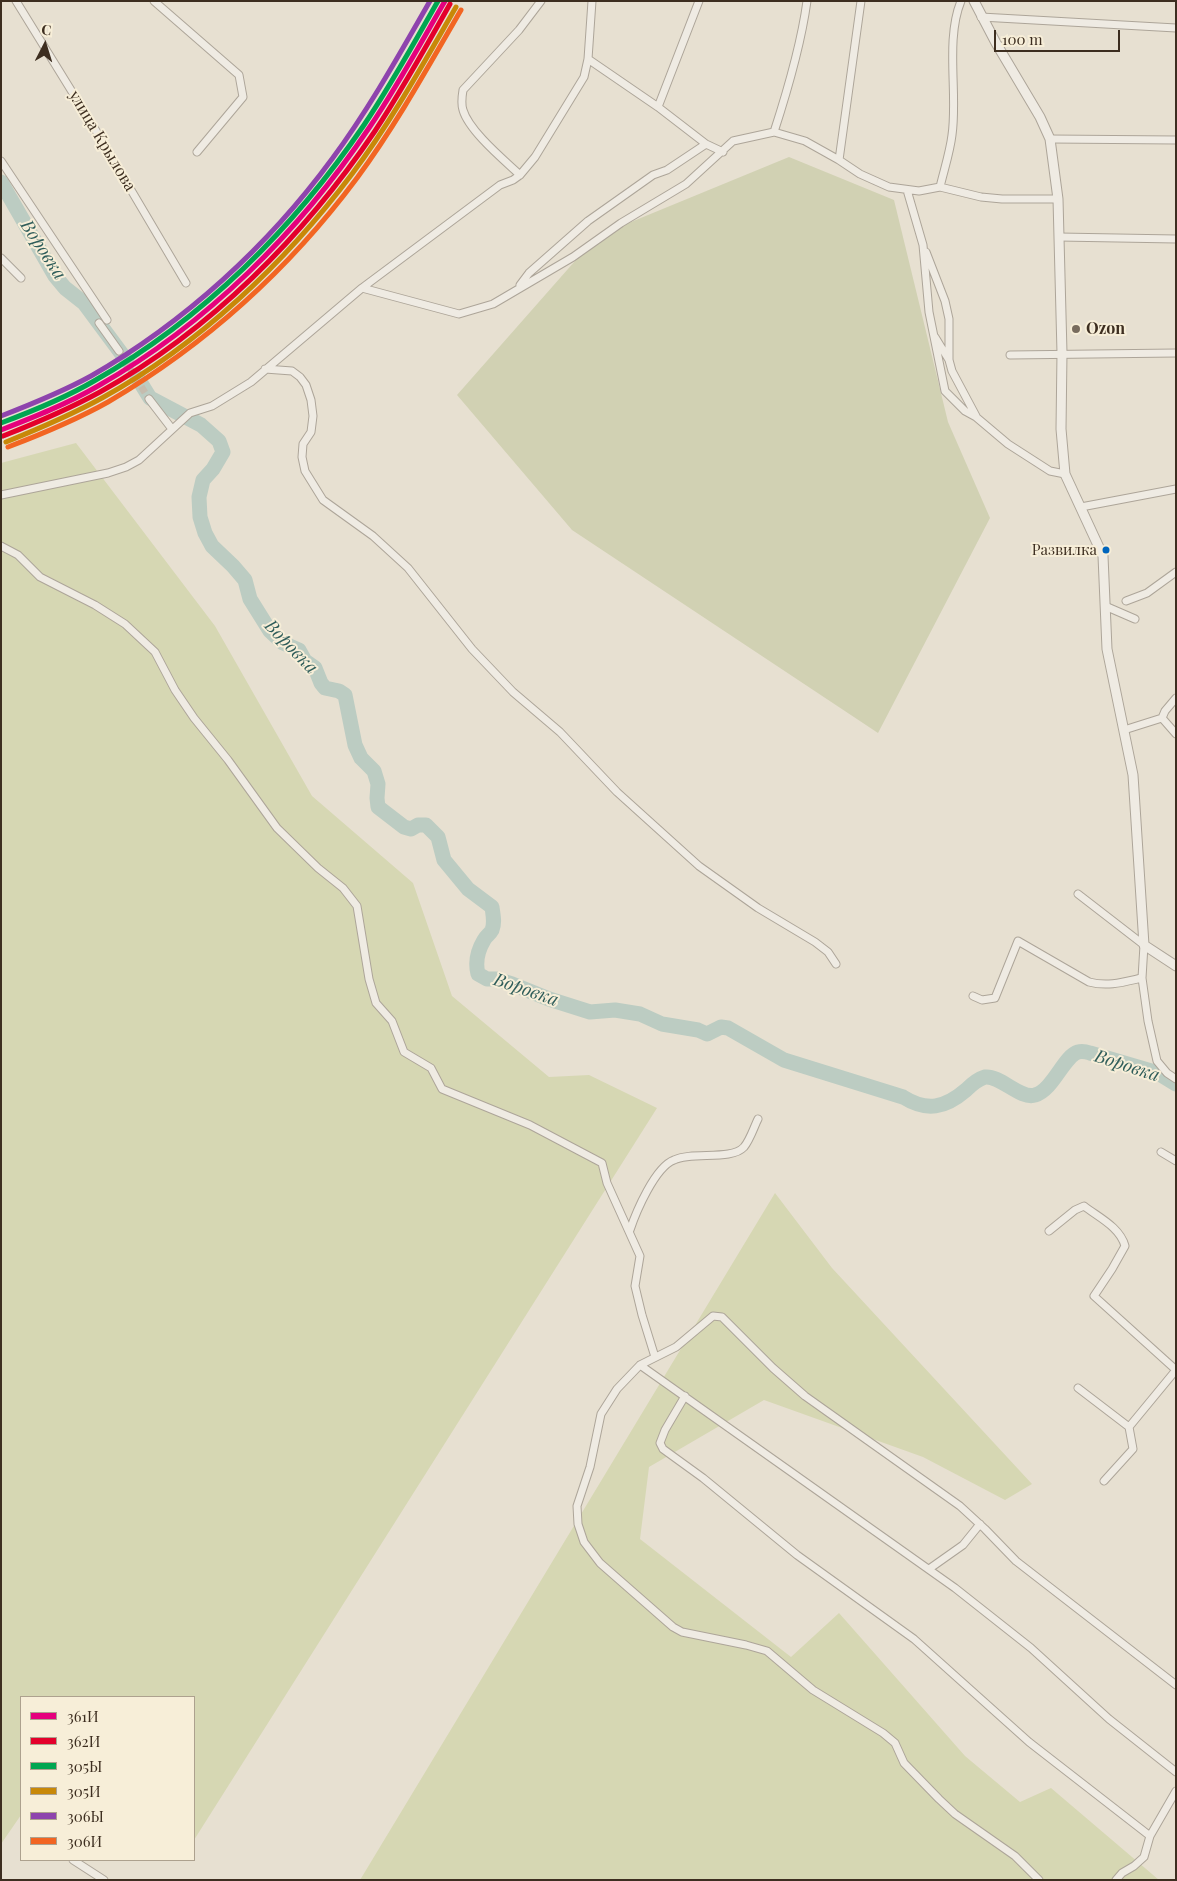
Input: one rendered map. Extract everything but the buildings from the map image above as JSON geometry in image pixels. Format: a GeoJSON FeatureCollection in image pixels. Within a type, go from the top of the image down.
{"type":"FeatureCollection","features":[{"type":"Feature","properties":{"kind":"street","name":"улица Крылова"},"geometry":{"type":"LineString","coordinates":[[16,1],[186,283]]}},
{"type":"Feature","properties":{"kind":"street"},"geometry":{"type":"LineString","coordinates":[[154,1],[238,75],[243,97],[198,152]]}},
{"type":"Feature","properties":{"kind":"street"},"geometry":{"type":"LineString","coordinates":[[520,175],[495,153],[471,125],[463,110],[463,90],[519,30],[542,1]]}},
{"type":"Feature","properties":{"kind":"street"},"geometry":{"type":"LineString","coordinates":[[1,495],[108,473],[139,460],[190,412],[212,406],[251,382],[362,288],[500,185],[520,175],[535,157],[584,77],[588,59],[592,1]]}},
{"type":"Feature","properties":{"kind":"street"},"geometry":{"type":"LineString","coordinates":[[658,107],[699,1]]}},
{"type":"Feature","properties":{"kind":"street"},"geometry":{"type":"LineString","coordinates":[[774,132],[784,102],[804,23],[807,1]]}},
{"type":"Feature","properties":{"kind":"street"},"geometry":{"type":"LineString","coordinates":[[839,160],[862,1]]}},
{"type":"Feature","properties":{"kind":"street"},"geometry":{"type":"LineString","coordinates":[[940,187],[952,135],[954,33],[957,11],[961,1]]}},
{"type":"Feature","properties":{"kind":"street"},"geometry":{"type":"LineString","coordinates":[[974,1],[981,17],[1040,117],[1050,139],[1058,199],[1062,353],[1060,428],[1065,474],[1103,556],[1107,649],[1133,775],[1144,946],[1142,978],[1148,1021],[1157,1061],[1167,1072],[1176,1078]]}},
{"type":"Feature","properties":{"kind":"street"},"geometry":{"type":"LineString","coordinates":[[981,17],[1176,28]]}},
{"type":"Feature","properties":{"kind":"street"},"geometry":{"type":"LineString","coordinates":[[588,59],[658,107],[706,144],[723,152]]}},
{"type":"Feature","properties":{"kind":"street"},"geometry":{"type":"LineString","coordinates":[[362,288],[459,314],[493,304],[680,188],[723,152],[733,141],[774,132],[805,141],[877,183],[888,187],[919,191],[940,187],[981,197],[1058,199]]}},
{"type":"Feature","properties":{"kind":"street"},"geometry":{"type":"LineString","coordinates":[[1050,139],[1176,140]]}},
{"type":"Feature","properties":{"kind":"street"},"geometry":{"type":"LineString","coordinates":[[517,290],[529,274],[588,222],[653,176],[667,170],[706,144]]}},
{"type":"Feature","properties":{"kind":"street"},"geometry":{"type":"LineString","coordinates":[[1,161],[107,320]]}},
{"type":"Feature","properties":{"kind":"street"},"geometry":{"type":"LineString","coordinates":[[906,190],[923,245],[945,301],[949,319],[949,360]]}},
{"type":"Feature","properties":{"kind":"street"},"geometry":{"type":"LineString","coordinates":[[1059,237],[1176,239]]}},
{"type":"Feature","properties":{"kind":"street"},"geometry":{"type":"LineString","coordinates":[[923,245],[926,290],[945,391],[965,411],[976,417],[1008,444],[1050,471],[1065,474]]}},
{"type":"Feature","properties":{"kind":"street"},"geometry":{"type":"LineString","coordinates":[[1,258],[21,278]]}},
{"type":"Feature","properties":{"kind":"street"},"geometry":{"type":"LineString","coordinates":[[99,324],[119,351]]}},
{"type":"Feature","properties":{"kind":"street"},"geometry":{"type":"LineString","coordinates":[[933,333],[949,360],[960,388],[976,417]]}},
{"type":"Feature","properties":{"kind":"street"},"geometry":{"type":"LineString","coordinates":[[1010,355],[1176,353]]}},
{"type":"Feature","properties":{"kind":"street"},"geometry":{"type":"LineString","coordinates":[[265,369],[292,371],[306,385],[312,400],[313,416],[311,432],[303,444],[302,456],[306,472],[323,500],[373,536],[408,568],[472,649],[513,692],[560,732],[617,792],[699,866],[758,908],[815,942],[828,952],[836,964]]}},
{"type":"Feature","properties":{"kind":"street"},"geometry":{"type":"LineString","coordinates":[[149,399],[172,429]]}},
{"type":"Feature","properties":{"kind":"street"},"geometry":{"type":"LineString","coordinates":[[1081,507],[1176,490]]}},
{"type":"Feature","properties":{"kind":"street"},"geometry":{"type":"LineString","coordinates":[[1,546],[18,554],[40,577],[95,605],[125,624],[155,652],[174,690],[277,828],[318,868],[343,888],[357,906],[369,978],[376,1003],[392,1021],[404,1052],[431,1068],[442,1090],[530,1125],[602,1163],[607,1183],[630,1230],[640,1256],[635,1286],[642,1316],[656,1357]]}},
{"type":"Feature","properties":{"kind":"street"},"geometry":{"type":"LineString","coordinates":[[1126,601],[1147,593],[1176,572]]}},
{"type":"Feature","properties":{"kind":"street"},"geometry":{"type":"LineString","coordinates":[[1105,606],[1134,619]]}},
{"type":"Feature","properties":{"kind":"street"},"geometry":{"type":"LineString","coordinates":[[1124,730],[1162,718],[1165,711],[1176,698]]}},
{"type":"Feature","properties":{"kind":"street"},"geometry":{"type":"LineString","coordinates":[[1162,718],[1176,734]]}},
{"type":"Feature","properties":{"kind":"street"},"geometry":{"type":"LineString","coordinates":[[1078,894],[1144,946],[1176,966]]}},
{"type":"Feature","properties":{"kind":"street"},"geometry":{"type":"LineString","coordinates":[[973,996],[982,1000],[995,998],[1018,941],[1089,982],[1102,985],[1142,978]]}},
{"type":"Feature","properties":{"kind":"street"},"geometry":{"type":"LineString","coordinates":[[630,1230],[654,1178],[672,1160],[703,1154],[729,1155],[744,1147],[758,1120]]}},
{"type":"Feature","properties":{"kind":"street"},"geometry":{"type":"LineString","coordinates":[[1161,1152],[1176,1161]]}},
{"type":"Feature","properties":{"kind":"street"},"geometry":{"type":"LineString","coordinates":[[1049,1231],[1075,1210],[1084,1206],[1118,1231],[1123,1238],[1125,1246],[1094,1296],[1176,1370],[1129,1427]]}},
{"type":"Feature","properties":{"kind":"street"},"geometry":{"type":"LineString","coordinates":[[1039,1880],[1016,1856],[955,1814],[939,1799],[904,1764],[895,1743],[883,1733],[813,1690],[767,1651],[682,1632],[673,1627],[600,1563],[584,1542],[578,1524],[577,1506],[590,1467],[601,1414],[617,1389],[640,1365],[676,1347],[713,1316],[722,1317],[773,1368],[805,1396],[960,1506],[1016,1560],[1176,1685]]}},
{"type":"Feature","properties":{"kind":"street"},"geometry":{"type":"LineString","coordinates":[[640,1365],[929,1569],[1031,1648],[1109,1719],[1176,1772]]}},
{"type":"Feature","properties":{"kind":"street"},"geometry":{"type":"LineString","coordinates":[[1078,1388],[1129,1427],[1132,1449],[1104,1481]]}},
{"type":"Feature","properties":{"kind":"street"},"geometry":{"type":"LineString","coordinates":[[685,1396],[665,1430],[660,1443],[663,1449],[703,1478],[797,1555],[914,1639],[1029,1742],[1150,1836]]}},
{"type":"Feature","properties":{"kind":"street"},"geometry":{"type":"LineString","coordinates":[[929,1569],[963,1545],[980,1524]]}},
{"type":"Feature","properties":{"kind":"street"},"geometry":{"type":"LineString","coordinates":[[1116,1880],[1122,1873],[1144,1857],[1150,1836],[1176,1791]]}},
{"type":"Feature","properties":{"kind":"street"},"geometry":{"type":"LineString","coordinates":[[75,1861],[104,1880]]}},
{"type":"Feature","properties":{"kind":"green space"},"geometry":{"type":"Polygon","coordinates":[[[789,157],[894,200],[948,422],[990,518],[878,733],[572,530],[457,395],[597,236],[789,157]]]}},
{"type":"Feature","properties":{"kind":"green space"},"geometry":{"type":"Polygon","coordinates":[[[76,443],[215,626],[312,796],[413,883],[452,996],[549,1077],[589,1075],[657,1108],[195,1838],[195,1696],[20,1696],[20,1816],[1,1844],[1,463],[76,443]]]}},
{"type":"Feature","properties":{"kind":"green space"},"geometry":{"type":"Polygon","coordinates":[[[775,1193],[832,1268],[1032,1484],[1005,1500],[923,1457],[764,1400],[649,1467],[640,1539],[791,1657],[839,1613],[965,1756],[1020,1802],[1051,1788],[1159,1880],[360,1880],[775,1193]]]}},
{"type":"Feature","properties":{"kind":"waterway","name":"Воровка"},"geometry":{"type":"LineString","coordinates":[[1,182],[55,276],[65,288],[84,303],[127,361]]}},
{"type":"Feature","properties":{"kind":"waterway","name":"Воровка"},"geometry":{"type":"LineString","coordinates":[[137,377],[150,398],[201,425],[219,441],[223,452],[213,469],[203,480],[199,497],[200,517],[205,533],[212,546],[245,580],[250,599],[270,631],[283,643],[299,650],[305,661],[315,668],[325,688],[339,691],[345,695],[355,745],[361,758],[374,771],[378,784],[378,807],[404,827],[411,829],[418,825],[426,825],[438,837],[444,860],[468,889],[492,907],[493,927],[484,940],[479,952],[477,961],[478,974],[487,979],[496,979],[512,984],[549,999],[590,1012],[615,1010],[640,1014],[662,1024],[698,1030],[707,1034],[721,1027],[728,1028],[784,1060],[903,1097],[920,1105],[936,1106],[951,1101],[975,1082],[985,1077],[991,1077],[1023,1094],[1035,1095],[1047,1087],[1068,1060],[1078,1052],[1089,1053],[1158,1073],[1176,1084]]}},
{"type":"Feature","properties":{"kind":"tunnel"},"geometry":{"type":"LineString","coordinates":[[119,351],[149,399]]}},
{"type":"Feature","properties":{"kind":"railway"},"geometry":{"type":"LineString","coordinates":[[1,438],[52,416],[101,391],[148,363],[192,331],[273,259],[309,218],[368,143],[452,1]]}},
{"type":"Feature","properties":{"kind":"transit line","name":"306Ы"},"geometry":{"type":"LineString","coordinates":[[1,416],[69,387],[126,355],[192,307],[252,252],[281,222],[346,140],[430,1]]}},
{"type":"Feature","properties":{"kind":"transit line","name":"305Ы"},"geometry":{"type":"LineString","coordinates":[[1,423],[72,393],[134,356],[209,300],[244,268],[277,235],[337,163],[384,95],[438,1]]}},
{"type":"Feature","properties":{"kind":"transit line","name":"361И"},"geometry":{"type":"LineString","coordinates":[[1,430],[74,399],[138,361],[213,305],[248,273],[281,239],[342,166],[389,97],[445,1]]}},
{"type":"Feature","properties":{"kind":"transit line","name":"362И"},"geometry":{"type":"LineString","coordinates":[[3,436],[76,404],[141,367],[180,340],[252,278],[318,207],[347,170],[395,100],[450,4]]}},
{"type":"Feature","properties":{"kind":"transit line","name":"305И"},"geometry":{"type":"LineString","coordinates":[[6,442],[78,410],[138,377],[207,327],[239,299],[298,239],[352,174],[380,134],[456,7]]}},
{"type":"Feature","properties":{"kind":"transit line","name":"306И"},"geometry":{"type":"LineString","coordinates":[[8,447],[84,415],[144,380],[212,330],[244,302],[303,243],[357,178],[411,96],[461,10]]}},
{"type":"Feature","properties":{"kind":"place","name":"Ozon"},"geometry":{"type":"Point","coordinates":[1076,329]}},
{"type":"Feature","properties":{"kind":"place","name":"Развилка"},"geometry":{"type":"Point","coordinates":[1106,550]}}]}
